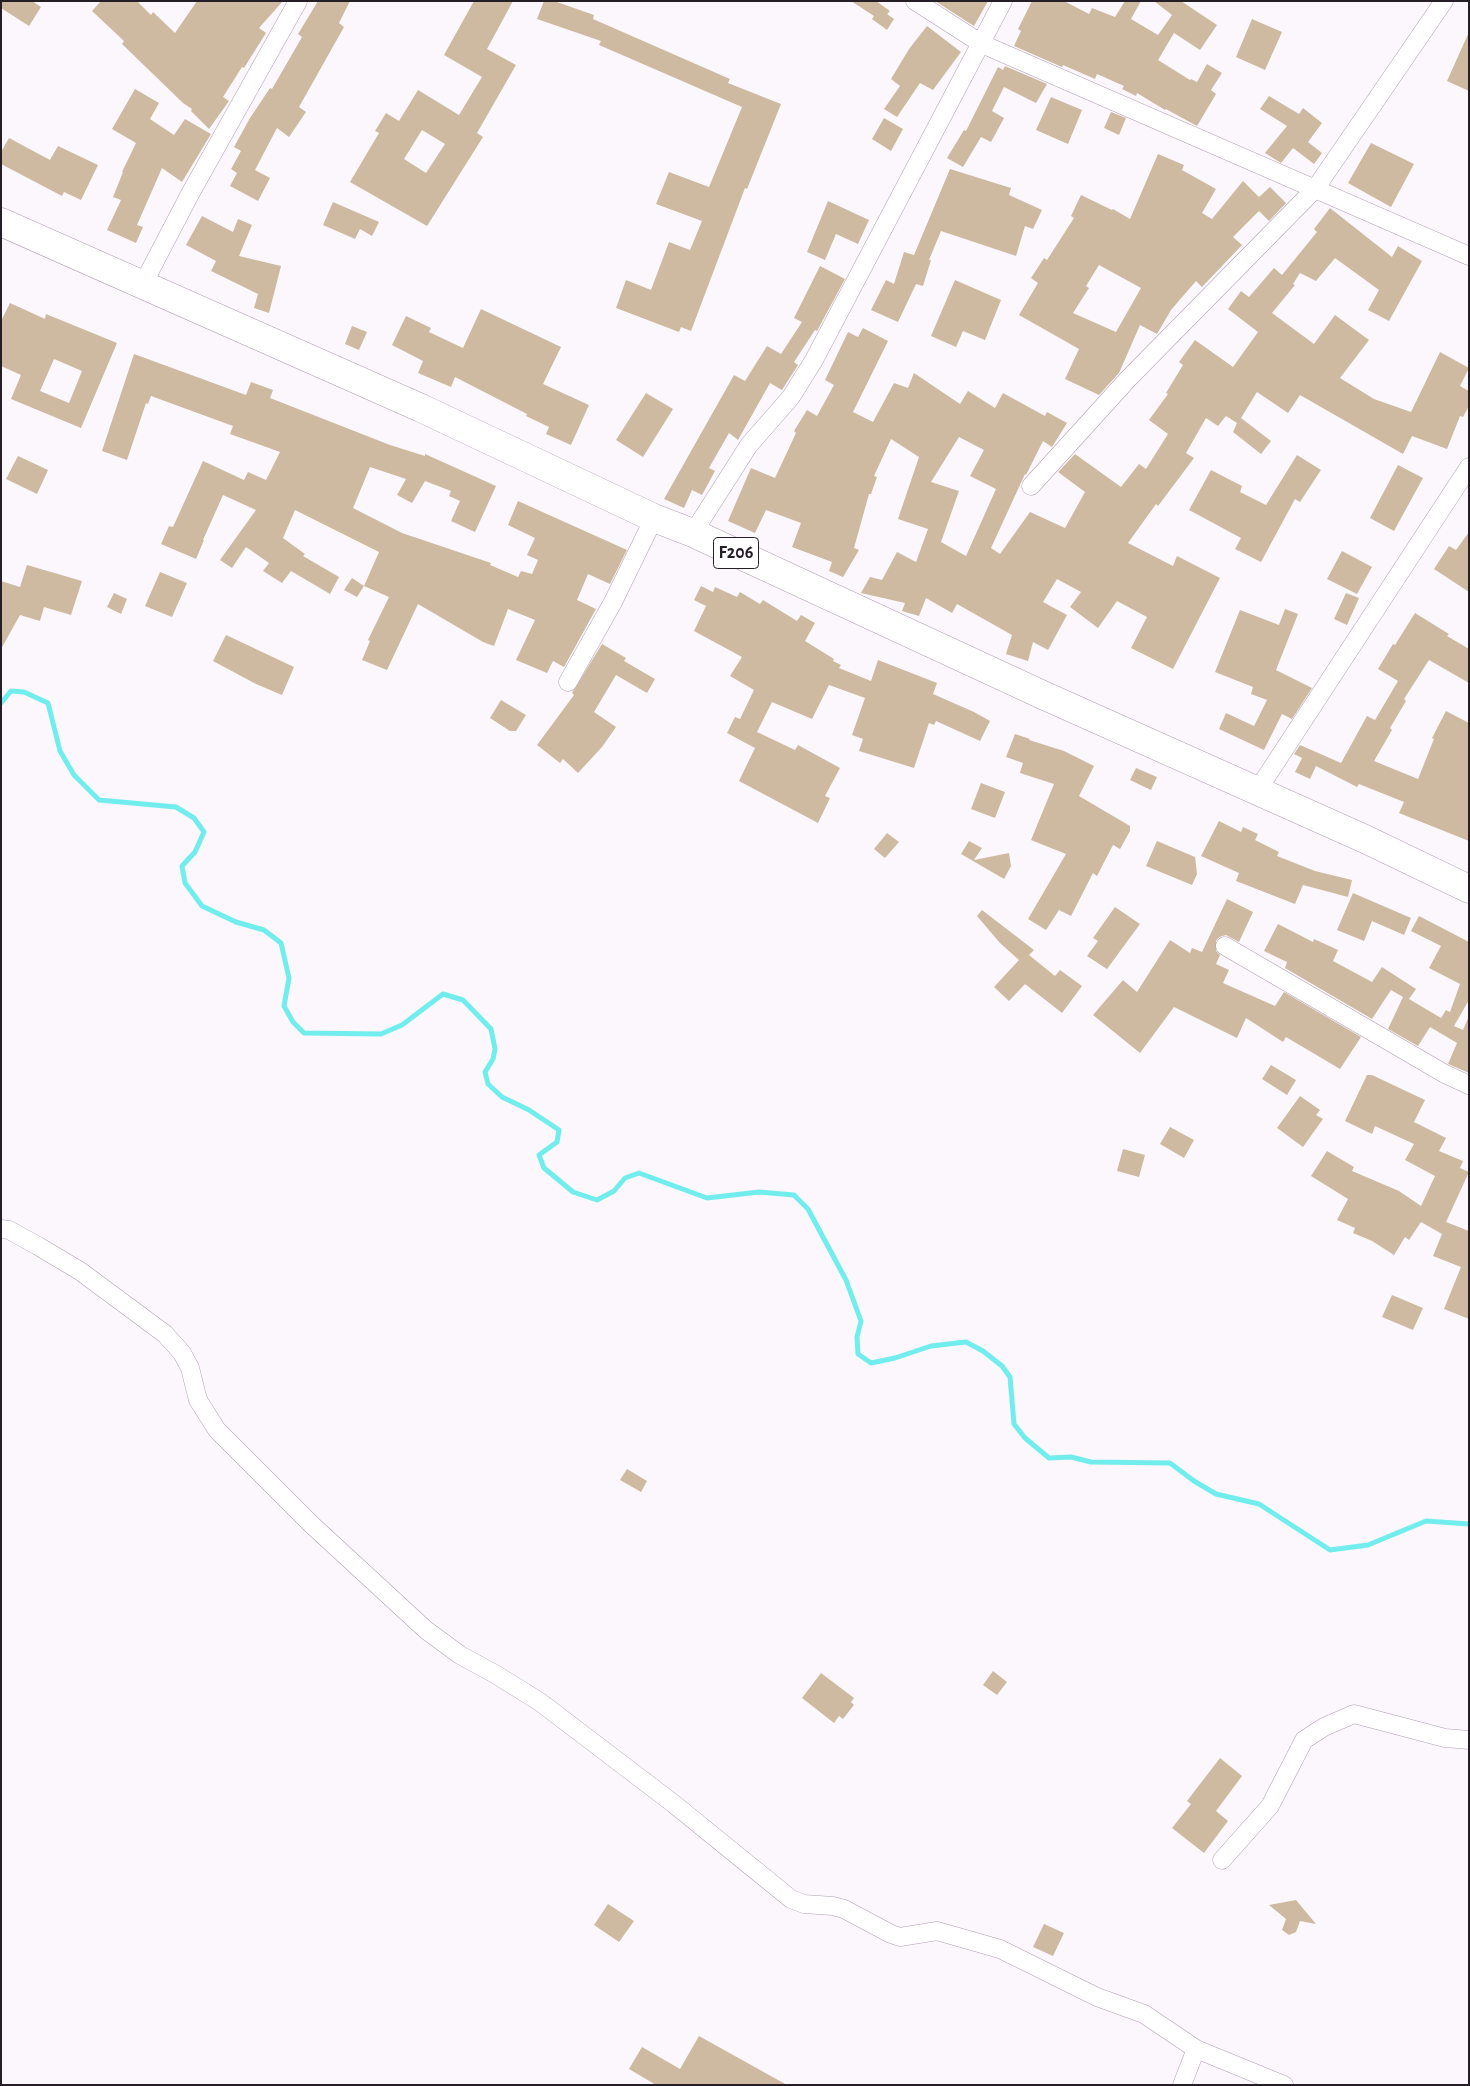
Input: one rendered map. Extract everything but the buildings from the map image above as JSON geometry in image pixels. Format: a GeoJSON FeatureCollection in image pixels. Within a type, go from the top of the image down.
{"type":"FeatureCollection","features":[{"type":"Feature","properties":{"kind":"main road","name":"F206"},"geometry":{"type":"LineString","coordinates":[[1,222],[412,404],[654,518],[693,533],[1469,889]]}},
{"type":"Feature","properties":{"kind":"street"},"geometry":{"type":"LineString","coordinates":[[142,286],[190,194],[298,1]]}},
{"type":"Feature","properties":{"kind":"street"},"geometry":{"type":"LineString","coordinates":[[915,1],[982,44],[1469,256]]}},
{"type":"Feature","properties":{"kind":"street"},"geometry":{"type":"LineString","coordinates":[[693,533],[749,445],[791,397],[814,360],[1003,1]]}},
{"type":"Feature","properties":{"kind":"street"},"geometry":{"type":"LineString","coordinates":[[1031,486],[1128,379],[1315,189],[1444,1]]}},
{"type":"Feature","properties":{"kind":"street"},"geometry":{"type":"LineString","coordinates":[[1257,791],[1469,466]]}},
{"type":"Feature","properties":{"kind":"street"},"geometry":{"type":"LineString","coordinates":[[568,682],[613,602],[654,518]]}},
{"type":"Feature","properties":{"kind":"street"},"geometry":{"type":"LineString","coordinates":[[1225,946],[1445,1074],[1469,1085]]}},
{"type":"Feature","properties":{"kind":"street"},"geometry":{"type":"LineString","coordinates":[[1,1229],[9,1230],[80,1271],[165,1334],[182,1353],[190,1368],[198,1400],[217,1430],[311,1524],[426,1630],[460,1655],[540,1702],[674,1804],[791,1899],[804,1904],[833,1906],[844,1909],[890,1934],[900,1937],[937,1931],[1000,1949],[1096,1997],[1144,2014],[1196,2049],[1284,2085]]}},
{"type":"Feature","properties":{"kind":"street"},"geometry":{"type":"LineString","coordinates":[[1222,1860],[1270,1806],[1304,1740],[1324,1727],[1354,1714],[1445,1738],[1469,1740]]}},
{"type":"Feature","properties":{"kind":"street"},"geometry":{"type":"LineString","coordinates":[[1182,2085],[1196,2049]]}},
{"type":"Feature","properties":{"kind":"waterway"},"geometry":{"type":"LineString","coordinates":[[1,703],[11,691],[24,692],[48,703],[60,751],[74,775],[99,800],[176,807],[194,818],[204,832],[195,852],[182,866],[185,883],[202,906],[236,922],[264,930],[281,943],[289,978],[284,1006],[293,1022],[304,1033],[381,1034],[402,1025],[443,994],[463,1000],[491,1029],[495,1049],[493,1059],[485,1072],[488,1084],[502,1097],[529,1110],[559,1130],[557,1142],[539,1155],[544,1168],[573,1192],[597,1200],[614,1191],[625,1178],[639,1173],[707,1198],[759,1192],[794,1195],[808,1209],[846,1280],[861,1321],[857,1337],[858,1354],[871,1363],[895,1358],[931,1346],[966,1342],[983,1351],[1002,1366],[1010,1377],[1014,1424],[1025,1438],[1049,1458],[1071,1457],[1091,1462],[1170,1463],[1194,1481],[1216,1494],[1259,1504],[1330,1550],[1368,1545],[1426,1521],[1469,1524]]}}]}
